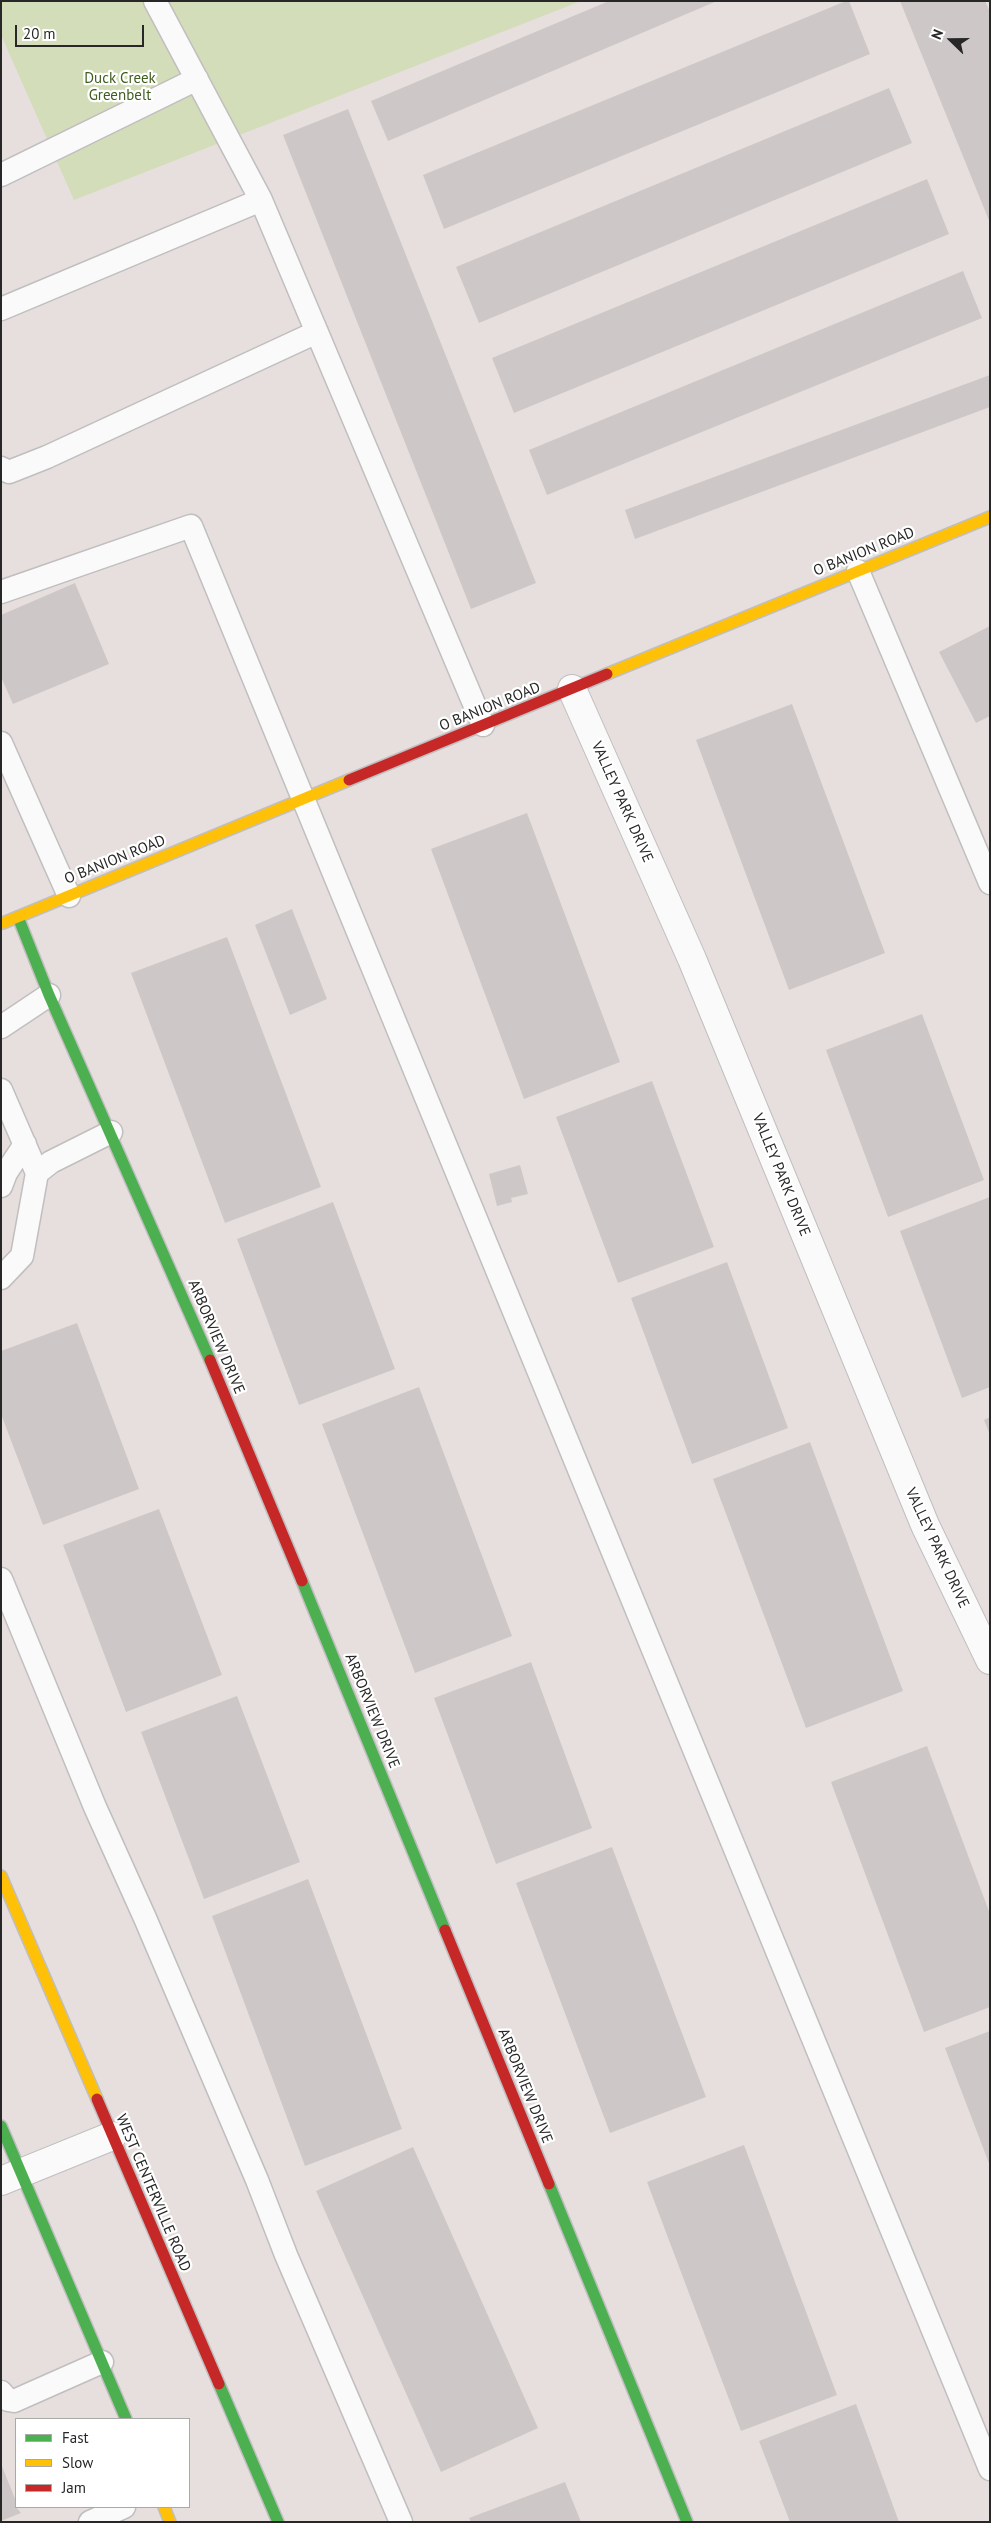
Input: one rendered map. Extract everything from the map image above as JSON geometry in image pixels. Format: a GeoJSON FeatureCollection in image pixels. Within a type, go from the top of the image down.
{"type":"FeatureCollection","features":[{"type":"Feature","properties":{"kind":"street","name":"O BANION ROAD"},"geometry":{"type":"LineString","coordinates":[[1,924],[990,517]]}},
{"type":"Feature","properties":{"kind":"street","name":"VALLEY PARK DRIVE"},"geometry":{"type":"LineString","coordinates":[[572,689],[692,960],[925,1525],[990,1660]]}},
{"type":"Feature","properties":{"kind":"street","name":"ARBORVIEW DRIVE"},"geometry":{"type":"LineString","coordinates":[[18,917],[49,995],[111,1132],[237,1422],[687,2522]]}},
{"type":"Feature","properties":{"kind":"street","name":"WEST CENTERVILLE ROAD"},"geometry":{"type":"LineString","coordinates":[[1,1876],[278,2522]]}},
{"type":"Feature","properties":{"kind":"street"},"geometry":{"type":"LineString","coordinates":[[1,2126],[11,2177],[102,2362],[126,2418]]}},
{"type":"Feature","properties":{"kind":"street"},"geometry":{"type":"LineString","coordinates":[[11,2177],[112,2136]]}},
{"type":"Feature","properties":{"kind":"street"},"geometry":{"type":"LineString","coordinates":[[164,2508],[170,2522]]}},
{"type":"Feature","properties":{"kind":"lane"},"geometry":{"type":"LineString","coordinates":[[155,1],[261,200],[483,725]]}},
{"type":"Feature","properties":{"kind":"lane"},"geometry":{"type":"LineString","coordinates":[[1,175],[197,80]]}},
{"type":"Feature","properties":{"kind":"lane"},"geometry":{"type":"LineString","coordinates":[[1,309],[261,200]]}},
{"type":"Feature","properties":{"kind":"lane"},"geometry":{"type":"LineString","coordinates":[[4,472],[47,457],[317,332]]}},
{"type":"Feature","properties":{"kind":"lane"},"geometry":{"type":"LineString","coordinates":[[1,592],[191,526],[990,2469]]}},
{"type":"Feature","properties":{"kind":"lane"},"geometry":{"type":"LineString","coordinates":[[858,571],[990,883]]}},
{"type":"Feature","properties":{"kind":"lane"},"geometry":{"type":"LineString","coordinates":[[1,743],[69,896]]}},
{"type":"Feature","properties":{"kind":"lane"},"geometry":{"type":"LineString","coordinates":[[1,1027],[49,995]]}},
{"type":"Feature","properties":{"kind":"lane"},"geometry":{"type":"LineString","coordinates":[[1,1090],[38,1173],[22,1256],[1,1278]]}},
{"type":"Feature","properties":{"kind":"lane"},"geometry":{"type":"LineString","coordinates":[[38,1173],[51,1162],[111,1132]]}},
{"type":"Feature","properties":{"kind":"lane"},"geometry":{"type":"LineString","coordinates":[[1,1186],[6,1173],[25,1144]]}},
{"type":"Feature","properties":{"kind":"lane"},"geometry":{"type":"LineString","coordinates":[[1,1579],[96,1807],[253,2171],[286,2255],[401,2522]]}},
{"type":"Feature","properties":{"kind":"lane"},"geometry":{"type":"LineString","coordinates":[[1,2392],[8,2400],[14,2401],[102,2362]]}},
{"type":"Feature","properties":{"kind":"lane"},"geometry":{"type":"LineString","coordinates":[[90,2522],[122,2508]]}},
{"type":"Feature","properties":{"kind":"green space","name":"Duck Creek Greenbelt"},"geometry":{"type":"Polygon","coordinates":[[[1,1],[581,1],[74,200],[1,35],[1,1]]]}},
{"type":"Feature","properties":{"kind":"building"},"geometry":{"type":"Polygon","coordinates":[[[609,1],[717,1],[388,141],[371,101],[609,1]]]}},
{"type":"Feature","properties":{"kind":"building"},"geometry":{"type":"Polygon","coordinates":[[[849,1],[870,54],[444,229],[423,175],[849,1]]]}},
{"type":"Feature","properties":{"kind":"building"},"geometry":{"type":"Polygon","coordinates":[[[900,1],[985,1],[990,12],[990,223],[900,1]]]}},
{"type":"Feature","properties":{"kind":"building"},"geometry":{"type":"Polygon","coordinates":[[[889,88],[912,143],[479,323],[456,267],[889,88]]]}},
{"type":"Feature","properties":{"kind":"building"},"geometry":{"type":"Polygon","coordinates":[[[348,109],[536,583],[471,609],[283,135],[348,109]]]}},
{"type":"Feature","properties":{"kind":"building"},"geometry":{"type":"Polygon","coordinates":[[[927,179],[949,234],[514,413],[492,358],[927,179]]]}},
{"type":"Feature","properties":{"kind":"building"},"geometry":{"type":"Polygon","coordinates":[[[963,271],[982,318],[547,495],[529,450],[963,271]]]}},
{"type":"Feature","properties":{"kind":"building"},"geometry":{"type":"Polygon","coordinates":[[[990,375],[990,407],[635,539],[625,510],[990,375]]]}},
{"type":"Feature","properties":{"kind":"building"},"geometry":{"type":"Polygon","coordinates":[[[75,583],[109,664],[13,704],[1,677],[1,615],[75,583]]]}},
{"type":"Feature","properties":{"kind":"building"},"geometry":{"type":"Polygon","coordinates":[[[990,626],[990,716],[976,723],[939,652],[990,626]]]}},
{"type":"Feature","properties":{"kind":"building"},"geometry":{"type":"Polygon","coordinates":[[[792,704],[885,953],[789,990],[696,740],[792,704]]]}},
{"type":"Feature","properties":{"kind":"building"},"geometry":{"type":"Polygon","coordinates":[[[527,813],[620,1062],[524,1099],[431,849],[527,813]]]}},
{"type":"Feature","properties":{"kind":"building"},"geometry":{"type":"Polygon","coordinates":[[[292,909],[327,999],[290,1015],[255,925],[292,909]]]}},
{"type":"Feature","properties":{"kind":"building"},"geometry":{"type":"Polygon","coordinates":[[[227,937],[321,1187],[225,1223],[131,973],[227,937]]]}},
{"type":"Feature","properties":{"kind":"building"},"geometry":{"type":"Polygon","coordinates":[[[922,1014],[984,1180],[888,1217],[826,1050],[922,1014]]]}},
{"type":"Feature","properties":{"kind":"building"},"geometry":{"type":"Polygon","coordinates":[[[652,1081],[714,1247],[618,1283],[556,1117],[652,1081]]]}},
{"type":"Feature","properties":{"kind":"building"},"geometry":{"type":"Polygon","coordinates":[[[520,1165],[528,1194],[511,1198],[512,1202],[497,1206],[489,1174],[520,1165]]]}},
{"type":"Feature","properties":{"kind":"building"},"geometry":{"type":"Polygon","coordinates":[[[990,1197],[990,1387],[962,1398],[900,1231],[990,1197]]]}},
{"type":"Feature","properties":{"kind":"building"},"geometry":{"type":"Polygon","coordinates":[[[333,1202],[395,1369],[299,1405],[237,1239],[333,1202]]]}},
{"type":"Feature","properties":{"kind":"building"},"geometry":{"type":"Polygon","coordinates":[[[727,1262],[788,1428],[692,1464],[631,1298],[727,1262]]]}},
{"type":"Feature","properties":{"kind":"building"},"geometry":{"type":"Polygon","coordinates":[[[77,1323],[139,1489],[43,1525],[1,1414],[1,1351],[77,1323]]]}},
{"type":"Feature","properties":{"kind":"building"},"geometry":{"type":"Polygon","coordinates":[[[419,1387],[512,1636],[415,1673],[322,1424],[419,1387]]]}},
{"type":"Feature","properties":{"kind":"building"},"geometry":{"type":"Polygon","coordinates":[[[990,1417],[990,1435],[984,1420],[990,1417]]]}},
{"type":"Feature","properties":{"kind":"building"},"geometry":{"type":"Polygon","coordinates":[[[810,1442],[903,1691],[806,1728],[713,1479],[810,1442]]]}},
{"type":"Feature","properties":{"kind":"building"},"geometry":{"type":"Polygon","coordinates":[[[159,1509],[222,1675],[126,1712],[63,1545],[159,1509]]]}},
{"type":"Feature","properties":{"kind":"building"},"geometry":{"type":"Polygon","coordinates":[[[531,1662],[592,1828],[496,1864],[434,1698],[531,1662]]]}},
{"type":"Feature","properties":{"kind":"building"},"geometry":{"type":"Polygon","coordinates":[[[237,1696],[300,1862],[204,1899],[141,1732],[237,1696]]]}},
{"type":"Feature","properties":{"kind":"building"},"geometry":{"type":"Polygon","coordinates":[[[927,1746],[990,1914],[990,2007],[924,2032],[831,1782],[927,1746]]]}},
{"type":"Feature","properties":{"kind":"building"},"geometry":{"type":"Polygon","coordinates":[[[612,1847],[706,2097],[610,2133],[516,1883],[612,1847]]]}},
{"type":"Feature","properties":{"kind":"building"},"geometry":{"type":"Polygon","coordinates":[[[308,1879],[402,2129],[305,2166],[212,1916],[308,1879]]]}},
{"type":"Feature","properties":{"kind":"building"},"geometry":{"type":"Polygon","coordinates":[[[990,2031],[990,2166],[945,2048],[990,2031]]]}},
{"type":"Feature","properties":{"kind":"building"},"geometry":{"type":"Polygon","coordinates":[[[744,2145],[837,2395],[741,2431],[647,2182],[744,2145]]]}},
{"type":"Feature","properties":{"kind":"building"},"geometry":{"type":"Polygon","coordinates":[[[413,2147],[538,2428],[441,2472],[316,2191],[413,2147]]]}},
{"type":"Feature","properties":{"kind":"building"},"geometry":{"type":"Polygon","coordinates":[[[856,2404],[899,2522],[790,2522],[759,2441],[856,2404]]]}},
{"type":"Feature","properties":{"kind":"building"},"geometry":{"type":"Polygon","coordinates":[[[1,2464],[15,2499],[15,2508],[21,2513],[1,2521],[1,2464]]]}},
{"type":"Feature","properties":{"kind":"building"},"geometry":{"type":"Polygon","coordinates":[[[565,2482],[581,2522],[471,2522],[469,2518],[565,2482]]]}},
{"type":"Feature","properties":{"kind":"traffic: fast"},"geometry":{"type":"LineString","coordinates":[[18,917],[49,995],[210,1360]]}},
{"type":"Feature","properties":{"kind":"traffic: fast"},"geometry":{"type":"LineString","coordinates":[[302,1581],[445,1930]]}},
{"type":"Feature","properties":{"kind":"traffic: fast"},"geometry":{"type":"LineString","coordinates":[[1,2126],[126,2418]]}},
{"type":"Feature","properties":{"kind":"traffic: fast"},"geometry":{"type":"LineString","coordinates":[[549,2184],[687,2522]]}},
{"type":"Feature","properties":{"kind":"traffic: fast"},"geometry":{"type":"LineString","coordinates":[[219,2384],[278,2522]]}},
{"type":"Feature","properties":{"kind":"traffic: slow"},"geometry":{"type":"LineString","coordinates":[[607,674],[990,517]]}},
{"type":"Feature","properties":{"kind":"traffic: slow"},"geometry":{"type":"LineString","coordinates":[[3,923],[349,780]]}},
{"type":"Feature","properties":{"kind":"traffic: slow"},"geometry":{"type":"LineString","coordinates":[[1,1876],[97,2099]]}},
{"type":"Feature","properties":{"kind":"traffic: slow"},"geometry":{"type":"LineString","coordinates":[[164,2508],[170,2522]]}},
{"type":"Feature","properties":{"kind":"traffic: jam"},"geometry":{"type":"LineString","coordinates":[[349,780],[607,674]]}},
{"type":"Feature","properties":{"kind":"traffic: jam"},"geometry":{"type":"LineString","coordinates":[[210,1360],[302,1581]]}},
{"type":"Feature","properties":{"kind":"traffic: jam"},"geometry":{"type":"LineString","coordinates":[[445,1930],[549,2184]]}},
{"type":"Feature","properties":{"kind":"traffic: jam"},"geometry":{"type":"LineString","coordinates":[[97,2099],[219,2384]]}}]}
